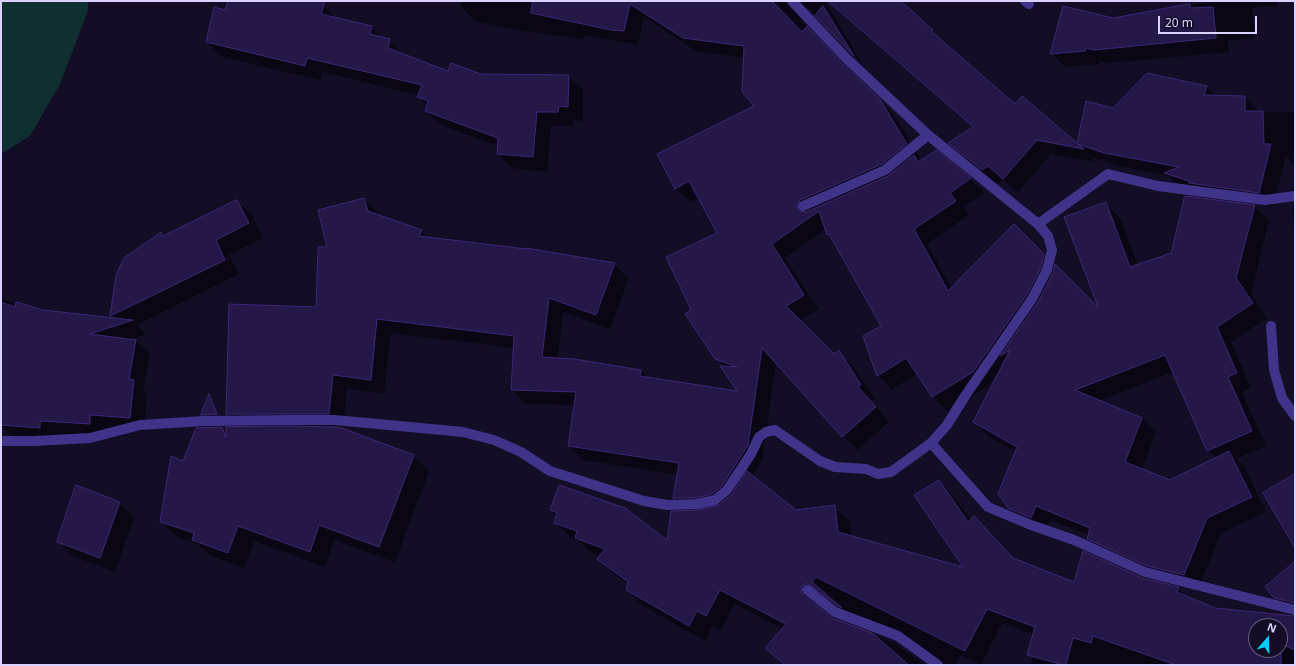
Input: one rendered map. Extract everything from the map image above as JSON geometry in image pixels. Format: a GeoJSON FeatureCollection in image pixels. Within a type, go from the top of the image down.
{"type":"FeatureCollection","features":[{"type":"Feature","properties":{"kind":"street"},"geometry":{"type":"LineString","coordinates":[[1,441],[90,438],[140,425],[235,420],[334,420],[448,430],[463,432],[494,440],[521,452],[550,471],[644,501],[667,505],[697,504],[715,500],[727,490],[759,437],[766,432],[775,430],[820,461],[834,467],[866,469],[878,474],[890,472],[931,443],[947,425],[964,396],[1032,299],[1047,270],[1052,250],[1048,236],[1038,224],[928,135],[847,59],[792,1]]}},
{"type":"Feature","properties":{"kind":"street"},"geometry":{"type":"LineString","coordinates":[[803,206],[885,170],[928,135]]}},
{"type":"Feature","properties":{"kind":"street"},"geometry":{"type":"LineString","coordinates":[[1038,224],[1108,174],[1158,186],[1265,200],[1295,196]]}},
{"type":"Feature","properties":{"kind":"street"},"geometry":{"type":"LineString","coordinates":[[1271,326],[1274,370],[1282,398],[1295,416]]}},
{"type":"Feature","properties":{"kind":"street"},"geometry":{"type":"LineString","coordinates":[[931,443],[988,507],[1031,525],[1074,540],[1145,572],[1295,610]]}},
{"type":"Feature","properties":{"kind":"street"},"geometry":{"type":"LineString","coordinates":[[806,590],[835,612],[898,636],[938,665]]}},
{"type":"Feature","properties":{"kind":"green space"},"geometry":{"type":"Polygon","coordinates":[[[1,1],[88,1],[88,11],[60,84],[30,136],[1,154],[1,1]]]}},
{"type":"Feature","properties":{"kind":"building"},"geometry":{"type":"Polygon","coordinates":[[[228,1],[325,1],[321,14],[372,26],[370,34],[390,39],[388,48],[448,71],[451,63],[481,74],[569,75],[568,107],[559,106],[558,112],[537,112],[533,157],[497,154],[498,138],[425,111],[428,101],[417,97],[422,85],[307,58],[305,66],[206,42],[214,7],[225,10],[228,1]]]}},
{"type":"Feature","properties":{"kind":"building"},"geometry":{"type":"Polygon","coordinates":[[[533,1],[772,1],[802,32],[807,26],[843,64],[879,98],[907,144],[882,164],[800,200],[797,205],[799,211],[806,212],[888,176],[914,155],[918,162],[937,150],[971,178],[950,193],[956,201],[914,229],[948,291],[1014,224],[1044,254],[1041,268],[1026,296],[973,372],[932,397],[906,358],[877,376],[863,336],[881,326],[829,234],[827,235],[819,211],[772,244],[804,295],[786,306],[834,354],[839,350],[861,385],[858,387],[876,407],[842,437],[762,348],[748,445],[722,486],[712,494],[696,498],[673,498],[679,463],[568,446],[576,392],[511,390],[514,336],[377,319],[371,380],[333,375],[329,414],[226,414],[229,304],[316,307],[318,247],[327,247],[318,210],[364,198],[368,211],[422,230],[419,236],[526,248],[615,263],[596,315],[549,298],[542,357],[574,359],[641,370],[640,376],[737,391],[720,366],[737,367],[715,359],[685,314],[691,310],[666,257],[717,233],[689,181],[675,189],[657,154],[754,106],[742,92],[744,46],[683,38],[630,4],[624,31],[611,30],[531,13],[533,1]]]}},
{"type":"Feature","properties":{"kind":"building"},"geometry":{"type":"Polygon","coordinates":[[[828,1],[901,1],[933,30],[931,31],[1015,104],[1022,96],[1077,143],[1086,101],[1113,108],[1147,73],[1207,86],[1204,95],[1245,96],[1245,111],[1263,111],[1264,144],[1271,144],[1259,193],[1189,183],[1189,181],[1164,173],[1179,167],[1104,153],[1078,144],[1084,149],[1037,140],[1003,179],[988,166],[982,170],[948,143],[973,127],[828,1]]]}},
{"type":"Feature","properties":{"kind":"building"},"geometry":{"type":"Polygon","coordinates":[[[1190,4],[1190,8],[1213,7],[1216,38],[1094,50],[1086,48],[1085,51],[1050,54],[1063,6],[1113,18],[1190,4]]]}},
{"type":"Feature","properties":{"kind":"building"},"geometry":{"type":"Polygon","coordinates":[[[823,6],[854,56],[815,16],[823,6]]]}},
{"type":"Feature","properties":{"kind":"building"},"geometry":{"type":"Polygon","coordinates":[[[1185,196],[1255,205],[1236,278],[1253,303],[1217,327],[1237,373],[1228,377],[1252,431],[1207,451],[1165,355],[1075,390],[1142,418],[1125,462],[1170,480],[1229,451],[1252,497],[1207,518],[1184,575],[1147,566],[1087,539],[1090,528],[1036,506],[1031,518],[1008,508],[998,494],[1017,447],[973,422],[1010,350],[1000,356],[1038,302],[1053,273],[1055,264],[1098,307],[1064,217],[1106,202],[1130,267],[1171,253],[1185,196]]]}},
{"type":"Feature","properties":{"kind":"building"},"geometry":{"type":"Polygon","coordinates":[[[237,200],[249,223],[216,240],[225,260],[110,316],[116,275],[124,258],[161,232],[162,236],[237,200]]]}},
{"type":"Feature","properties":{"kind":"building"},"geometry":{"type":"Polygon","coordinates":[[[1,302],[15,307],[16,302],[43,310],[133,320],[90,334],[136,340],[129,379],[134,380],[130,418],[90,415],[90,424],[40,421],[40,428],[1,425],[1,302]]]}},
{"type":"Feature","properties":{"kind":"building"},"geometry":{"type":"Polygon","coordinates":[[[209,394],[217,414],[201,415],[209,394]]]}},
{"type":"Feature","properties":{"kind":"building"},"geometry":{"type":"Polygon","coordinates":[[[222,427],[226,437],[226,427],[339,427],[414,455],[379,547],[319,525],[310,552],[238,526],[228,553],[192,540],[194,533],[160,522],[171,456],[183,461],[196,428],[222,427]]]}},
{"type":"Feature","properties":{"kind":"building"},"geometry":{"type":"Polygon","coordinates":[[[747,471],[796,510],[835,505],[838,532],[963,567],[914,495],[939,480],[968,522],[974,516],[1013,558],[1074,582],[1083,551],[1142,578],[1179,587],[1177,592],[1215,608],[1295,616],[1295,650],[1288,647],[1288,618],[1248,618],[1248,658],[1281,658],[1281,665],[1176,665],[1093,636],[1091,643],[1073,638],[1066,665],[1064,665],[1027,655],[1035,627],[987,609],[965,651],[816,577],[812,582],[842,608],[808,584],[802,586],[801,592],[803,595],[832,618],[872,633],[909,665],[785,665],[765,648],[786,624],[720,590],[706,616],[697,611],[689,626],[626,590],[628,582],[597,559],[605,549],[575,538],[577,531],[554,523],[557,513],[550,510],[559,485],[625,508],[667,540],[671,511],[697,510],[719,505],[732,494],[747,471]]]}},
{"type":"Feature","properties":{"kind":"building"},"geometry":{"type":"Polygon","coordinates":[[[1295,474],[1295,548],[1263,493],[1295,474]]]}},
{"type":"Feature","properties":{"kind":"building"},"geometry":{"type":"Polygon","coordinates":[[[76,485],[120,502],[100,558],[57,542],[76,485]]]}},
{"type":"Feature","properties":{"kind":"building"},"geometry":{"type":"Polygon","coordinates":[[[1295,562],[1295,603],[1274,598],[1265,587],[1295,562]]]}}]}
